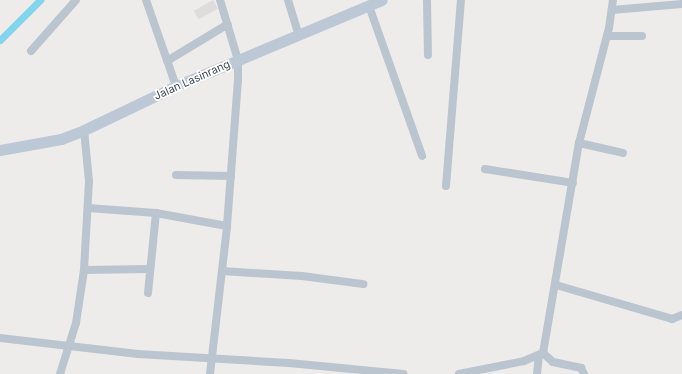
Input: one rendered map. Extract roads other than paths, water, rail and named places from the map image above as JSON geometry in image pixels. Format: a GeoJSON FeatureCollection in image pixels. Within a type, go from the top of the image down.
{"type":"FeatureCollection","features":[{"type":"Feature","properties":{"kind":"street"},"geometry":{"type":"LineString","coordinates":[[31,51],[76,0]]}},
{"type":"Feature","properties":{"kind":"street"},"geometry":{"type":"LineString","coordinates":[[146,0],[176,86]]}},
{"type":"Feature","properties":{"kind":"street"},"geometry":{"type":"LineString","coordinates":[[210,374],[228,226],[238,60],[220,0]]}},
{"type":"Feature","properties":{"kind":"street"},"geometry":{"type":"LineString","coordinates":[[288,0],[298,33]]}},
{"type":"Feature","properties":{"kind":"street","name":"Jalan Lasinrang"},"geometry":{"type":"LineString","coordinates":[[0,150],[61,139],[84,130],[176,86],[298,33],[382,0]]}},
{"type":"Feature","properties":{"kind":"street"},"geometry":{"type":"LineString","coordinates":[[427,0],[428,54]]}},
{"type":"Feature","properties":{"kind":"street"},"geometry":{"type":"LineString","coordinates":[[446,186],[461,0]]}},
{"type":"Feature","properties":{"kind":"street"},"geometry":{"type":"LineString","coordinates":[[538,374],[574,184],[579,143],[607,36],[613,0]]}},
{"type":"Feature","properties":{"kind":"street"},"geometry":{"type":"LineString","coordinates":[[612,10],[655,3],[682,4]]}},
{"type":"Feature","properties":{"kind":"street"},"geometry":{"type":"LineString","coordinates":[[369,6],[422,156]]}},
{"type":"Feature","properties":{"kind":"street"},"geometry":{"type":"LineString","coordinates":[[167,61],[228,24]]}},
{"type":"Feature","properties":{"kind":"street"},"geometry":{"type":"LineString","coordinates":[[607,36],[642,36]]}},
{"type":"Feature","properties":{"kind":"street"},"geometry":{"type":"LineString","coordinates":[[60,374],[70,345],[81,301],[88,208],[84,130]]}},
{"type":"Feature","properties":{"kind":"street"},"geometry":{"type":"LineString","coordinates":[[579,143],[623,153]]}},
{"type":"Feature","properties":{"kind":"street"},"geometry":{"type":"LineString","coordinates":[[485,169],[574,184]]}},
{"type":"Feature","properties":{"kind":"street"},"geometry":{"type":"LineString","coordinates":[[176,176],[231,176]]}},
{"type":"Feature","properties":{"kind":"street"},"geometry":{"type":"LineString","coordinates":[[88,208],[156,213],[228,226]]}},
{"type":"Feature","properties":{"kind":"street"},"geometry":{"type":"LineString","coordinates":[[148,293],[149,269],[156,213]]}},
{"type":"Feature","properties":{"kind":"street"},"geometry":{"type":"LineString","coordinates":[[84,270],[149,269]]}},
{"type":"Feature","properties":{"kind":"street"},"geometry":{"type":"LineString","coordinates":[[222,271],[302,276],[363,284]]}},
{"type":"Feature","properties":{"kind":"street"},"geometry":{"type":"LineString","coordinates":[[556,285],[672,319],[682,316]]}},
{"type":"Feature","properties":{"kind":"street"},"geometry":{"type":"LineString","coordinates":[[0,338],[212,360],[289,363],[403,374]]}},
{"type":"Feature","properties":{"kind":"street"},"geometry":{"type":"LineString","coordinates":[[459,374],[541,355],[553,362],[581,368],[584,374]]}},
{"type":"Feature","properties":{"kind":"waterway"},"geometry":{"type":"LineString","coordinates":[[0,40],[40,0]]}}]}
